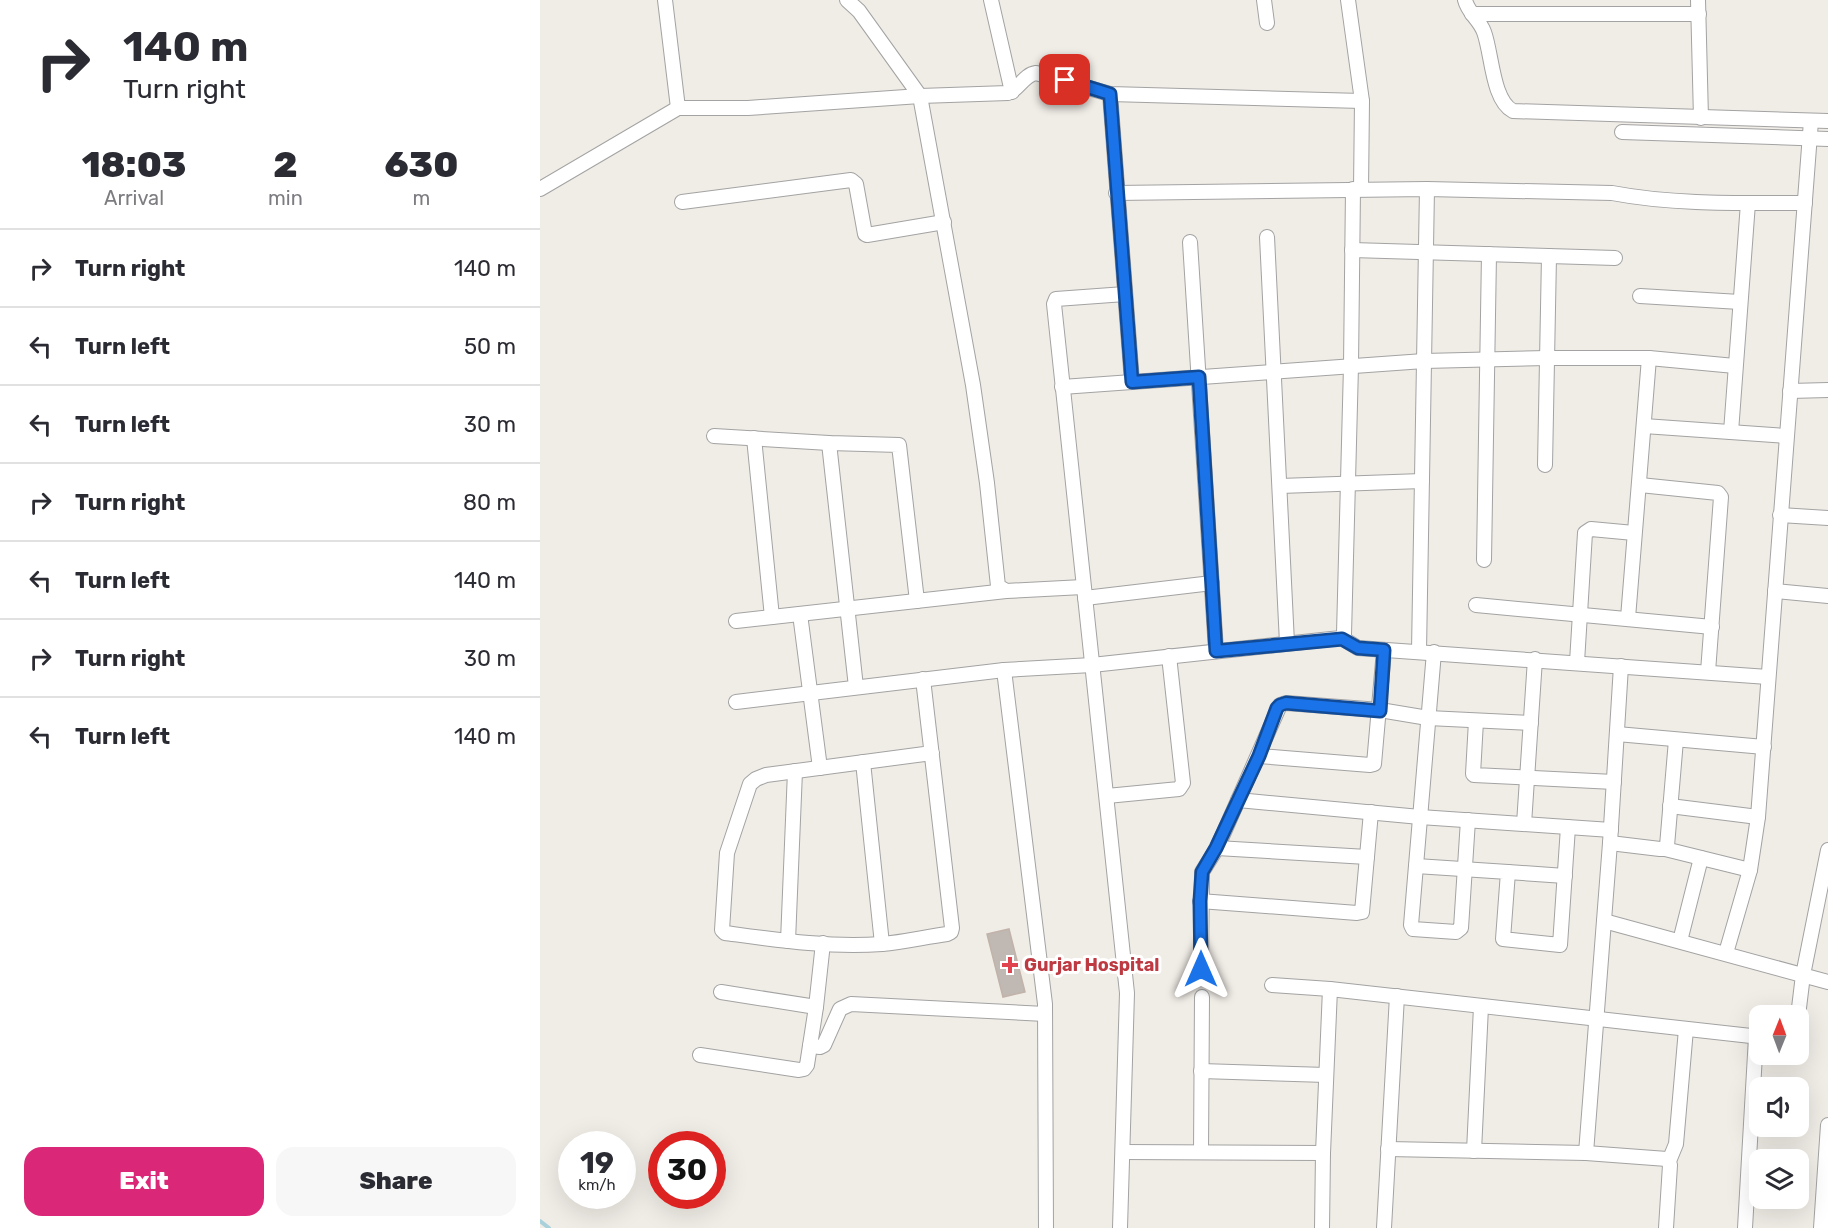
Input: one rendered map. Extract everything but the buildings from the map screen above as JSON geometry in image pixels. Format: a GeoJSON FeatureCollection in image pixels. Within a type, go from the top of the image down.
{"type":"FeatureCollection","features":[{"type":"Feature","properties":{"kind":"street"},"geometry":{"type":"LineString","coordinates":[[665,0],[678,108]]}},
{"type":"Feature","properties":{"kind":"street"},"geometry":{"type":"LineString","coordinates":[[847,0],[859,11],[920,96],[973,385],[998,586],[1006,591]]}},
{"type":"Feature","properties":{"kind":"street"},"geometry":{"type":"LineString","coordinates":[[991,0],[1012,92]]}},
{"type":"Feature","properties":{"kind":"street"},"geometry":{"type":"LineString","coordinates":[[1264,0],[1267,23]]}},
{"type":"Feature","properties":{"kind":"street"},"geometry":{"type":"LineString","coordinates":[[1346,641],[1344,634],[1352,366],[1352,250],[1362,101],[1348,0]]}},
{"type":"Feature","properties":{"kind":"street"},"geometry":{"type":"LineString","coordinates":[[1465,0],[1485,33],[1502,102],[1513,111],[1828,122]]}},
{"type":"Feature","properties":{"kind":"street"},"geometry":{"type":"LineString","coordinates":[[1472,15],[1699,7],[1701,118]]}},
{"type":"Feature","properties":{"kind":"street"},"geometry":{"type":"LineString","coordinates":[[540,189],[678,108],[748,108],[1012,92],[1026,76],[1036,73],[1110,94],[1362,101]]}},
{"type":"Feature","properties":{"kind":"street"},"geometry":{"type":"LineString","coordinates":[[1110,94],[1132,382]]}},
{"type":"Feature","properties":{"kind":"street"},"geometry":{"type":"LineString","coordinates":[[1726,953],[1750,870],[1758,817],[1811,121]]}},
{"type":"Feature","properties":{"kind":"street"},"geometry":{"type":"LineString","coordinates":[[1622,132],[1828,139]]}},
{"type":"Feature","properties":{"kind":"street"},"geometry":{"type":"LineString","coordinates":[[682,202],[851,180],[856,184],[867,235],[944,222]]}},
{"type":"Feature","properties":{"kind":"street"},"geometry":{"type":"LineString","coordinates":[[1116,193],[1427,189],[1612,193],[1640,198],[1805,204]]}},
{"type":"Feature","properties":{"kind":"street"},"geometry":{"type":"LineString","coordinates":[[1419,651],[1427,189]]}},
{"type":"Feature","properties":{"kind":"street"},"geometry":{"type":"LineString","coordinates":[[1731,432],[1748,203]]}},
{"type":"Feature","properties":{"kind":"street"},"geometry":{"type":"LineString","coordinates":[[1267,237],[1287,643]]}},
{"type":"Feature","properties":{"kind":"street"},"geometry":{"type":"LineString","coordinates":[[1190,242],[1216,651]]}},
{"type":"Feature","properties":{"kind":"street"},"geometry":{"type":"LineString","coordinates":[[1352,250],[1615,258]]}},
{"type":"Feature","properties":{"kind":"street"},"geometry":{"type":"LineString","coordinates":[[1484,560],[1489,254]]}},
{"type":"Feature","properties":{"kind":"street"},"geometry":{"type":"LineString","coordinates":[[1545,465],[1549,256]]}},
{"type":"Feature","properties":{"kind":"street"},"geometry":{"type":"LineString","coordinates":[[1120,1228],[1127,993],[1054,301],[1125,294]]}},
{"type":"Feature","properties":{"kind":"street"},"geometry":{"type":"LineString","coordinates":[[1640,296],[1740,302]]}},
{"type":"Feature","properties":{"kind":"street"},"geometry":{"type":"LineString","coordinates":[[1062,387],[1424,361],[1488,359],[1649,358],[1736,366]]}},
{"type":"Feature","properties":{"kind":"street"},"geometry":{"type":"LineString","coordinates":[[1628,618],[1649,358]]}},
{"type":"Feature","properties":{"kind":"street"},"geometry":{"type":"LineString","coordinates":[[1790,391],[1828,390]]}},
{"type":"Feature","properties":{"kind":"street"},"geometry":{"type":"LineString","coordinates":[[1644,426],[1786,436]]}},
{"type":"Feature","properties":{"kind":"street"},"geometry":{"type":"LineString","coordinates":[[714,436],[899,445],[917,601]]}},
{"type":"Feature","properties":{"kind":"street"},"geometry":{"type":"LineString","coordinates":[[754,438],[772,617]]}},
{"type":"Feature","properties":{"kind":"street"},"geometry":{"type":"LineString","coordinates":[[829,443],[856,687]]}},
{"type":"Feature","properties":{"kind":"street"},"geometry":{"type":"LineString","coordinates":[[1280,486],[1422,481]]}},
{"type":"Feature","properties":{"kind":"street"},"geometry":{"type":"LineString","coordinates":[[1640,485],[1718,493],[1721,497],[1708,672]]}},
{"type":"Feature","properties":{"kind":"street"},"geometry":{"type":"LineString","coordinates":[[1780,515],[1828,518]]}},
{"type":"Feature","properties":{"kind":"street"},"geometry":{"type":"LineString","coordinates":[[1577,662],[1585,533],[1591,529],[1634,533]]}},
{"type":"Feature","properties":{"kind":"street"},"geometry":{"type":"LineString","coordinates":[[736,621],[1006,591],[1084,592],[1212,583]]}},
{"type":"Feature","properties":{"kind":"street"},"geometry":{"type":"LineString","coordinates":[[1774,591],[1828,596]]}},
{"type":"Feature","properties":{"kind":"street"},"geometry":{"type":"LineString","coordinates":[[1476,605],[1712,627]]}},
{"type":"Feature","properties":{"kind":"street"},"geometry":{"type":"LineString","coordinates":[[800,614],[819,768]]}},
{"type":"Feature","properties":{"kind":"street"},"geometry":{"type":"LineString","coordinates":[[736,702],[1004,670],[1092,664],[1287,643],[1346,641],[1358,648],[1768,676]]}},
{"type":"Feature","properties":{"kind":"street"},"geometry":{"type":"LineString","coordinates":[[1259,756],[1370,765],[1376,760],[1384,650]]}},
{"type":"Feature","properties":{"kind":"street"},"geometry":{"type":"LineString","coordinates":[[1434,652],[1412,928],[1456,932],[1461,928],[1468,820]]}},
{"type":"Feature","properties":{"kind":"street"},"geometry":{"type":"LineString","coordinates":[[1107,796],[1179,789],[1182,786],[1169,656]]}},
{"type":"Feature","properties":{"kind":"street"},"geometry":{"type":"LineString","coordinates":[[1524,824],[1535,659]]}},
{"type":"Feature","properties":{"kind":"street"},"geometry":{"type":"LineString","coordinates":[[1586,1153],[1611,836],[1621,666]]}},
{"type":"Feature","properties":{"kind":"street"},"geometry":{"type":"LineString","coordinates":[[1004,670],[1045,1014],[1046,1228]]}},
{"type":"Feature","properties":{"kind":"street"},"geometry":{"type":"LineString","coordinates":[[923,680],[932,753],[952,928],[951,932],[882,944],[823,944],[725,933],[722,930],[727,853],[750,784],[756,778],[932,753]]}},
{"type":"Feature","properties":{"kind":"street"},"geometry":{"type":"LineString","coordinates":[[1201,969],[1202,872],[1216,848],[1259,756],[1277,708],[1283,703],[1380,711],[1428,718],[1531,723]]}},
{"type":"Feature","properties":{"kind":"street"},"geometry":{"type":"LineString","coordinates":[[1476,721],[1473,774],[1476,776],[1614,782]]}},
{"type":"Feature","properties":{"kind":"street"},"geometry":{"type":"LineString","coordinates":[[1617,734],[1764,747]]}},
{"type":"Feature","properties":{"kind":"street"},"geometry":{"type":"LineString","coordinates":[[1665,849],[1676,740]]}},
{"type":"Feature","properties":{"kind":"street"},"geometry":{"type":"LineString","coordinates":[[863,762],[882,944]]}},
{"type":"Feature","properties":{"kind":"street"},"geometry":{"type":"LineString","coordinates":[[788,941],[795,771]]}},
{"type":"Feature","properties":{"kind":"street"},"geometry":{"type":"LineString","coordinates":[[1238,800],[1420,817],[1568,827],[1750,870]]}},
{"type":"Feature","properties":{"kind":"street"},"geometry":{"type":"LineString","coordinates":[[1670,806],[1758,817]]}},
{"type":"Feature","properties":{"kind":"street"},"geometry":{"type":"LineString","coordinates":[[1200,901],[1362,912],[1371,812]]}},
{"type":"Feature","properties":{"kind":"street"},"geometry":{"type":"LineString","coordinates":[[1508,872],[1503,939],[1557,945],[1562,943],[1568,827]]}},
{"type":"Feature","properties":{"kind":"street"},"geometry":{"type":"LineString","coordinates":[[1216,848],[1367,856]]}},
{"type":"Feature","properties":{"kind":"street"},"geometry":{"type":"LineString","coordinates":[[1799,1005],[1803,975],[1823,896],[1828,850]]}},
{"type":"Feature","properties":{"kind":"street"},"geometry":{"type":"LineString","coordinates":[[1680,941],[1701,858]]}},
{"type":"Feature","properties":{"kind":"street"},"geometry":{"type":"LineString","coordinates":[[1416,866],[1565,876]]}},
{"type":"Feature","properties":{"kind":"street"},"geometry":{"type":"LineString","coordinates":[[1604,921],[1828,982]]}},
{"type":"Feature","properties":{"kind":"street"},"geometry":{"type":"LineString","coordinates":[[700,1055],[804,1069],[807,1065],[816,1007],[823,944]]}},
{"type":"Feature","properties":{"kind":"street"},"geometry":{"type":"LineString","coordinates":[[1272,985],[1397,996],[1749,1036]]}},
{"type":"Feature","properties":{"kind":"street"},"geometry":{"type":"LineString","coordinates":[[1322,1228],[1330,989]]}},
{"type":"Feature","properties":{"kind":"street"},"geometry":{"type":"LineString","coordinates":[[721,992],[816,1007]]}},
{"type":"Feature","properties":{"kind":"street"},"geometry":{"type":"LineString","coordinates":[[1384,1228],[1397,996]]}},
{"type":"Feature","properties":{"kind":"street"},"geometry":{"type":"LineString","coordinates":[[1201,1152],[1202,997]]}},
{"type":"Feature","properties":{"kind":"street"},"geometry":{"type":"LineString","coordinates":[[810,1046],[824,1045],[840,1009],[851,1004],[1045,1014]]}},
{"type":"Feature","properties":{"kind":"street"},"geometry":{"type":"LineString","coordinates":[[1474,1151],[1481,1007]]}},
{"type":"Feature","properties":{"kind":"street"},"geometry":{"type":"LineString","coordinates":[[1666,1228],[1669,1161],[1676,1144],[1686,1029]]}},
{"type":"Feature","properties":{"kind":"street"},"geometry":{"type":"LineString","coordinates":[[1745,1228],[1756,1065]]}},
{"type":"Feature","properties":{"kind":"street"},"geometry":{"type":"LineString","coordinates":[[1201,1071],[1326,1075]]}},
{"type":"Feature","properties":{"kind":"street"},"geometry":{"type":"LineString","coordinates":[[1821,1228],[1828,1125]]}},
{"type":"Feature","properties":{"kind":"street"},"geometry":{"type":"LineString","coordinates":[[1388,1149],[1586,1153],[1663,1158],[1669,1161]]}},
{"type":"Feature","properties":{"kind":"street"},"geometry":{"type":"LineString","coordinates":[[1123,1152],[1323,1153]]}},
{"type":"Feature","properties":{"kind":"waterway"},"geometry":{"type":"LineString","coordinates":[[540,1221],[549,1228]]}},
{"type":"Feature","properties":{"kind":"place","name":"Gurjar Hospital"},"geometry":{"type":"Point","coordinates":[1010,965]}},
{"type":"Feature","properties":{"kind":"route"},"geometry":{"type":"LineString","coordinates":[[1065,80],[1110,94],[1132,382],[1199,377],[1216,651],[1331,639],[1342,639],[1358,648],[1384,650],[1380,711],[1286,703],[1277,708],[1259,756],[1216,848],[1202,872],[1201,969]]}}]}
